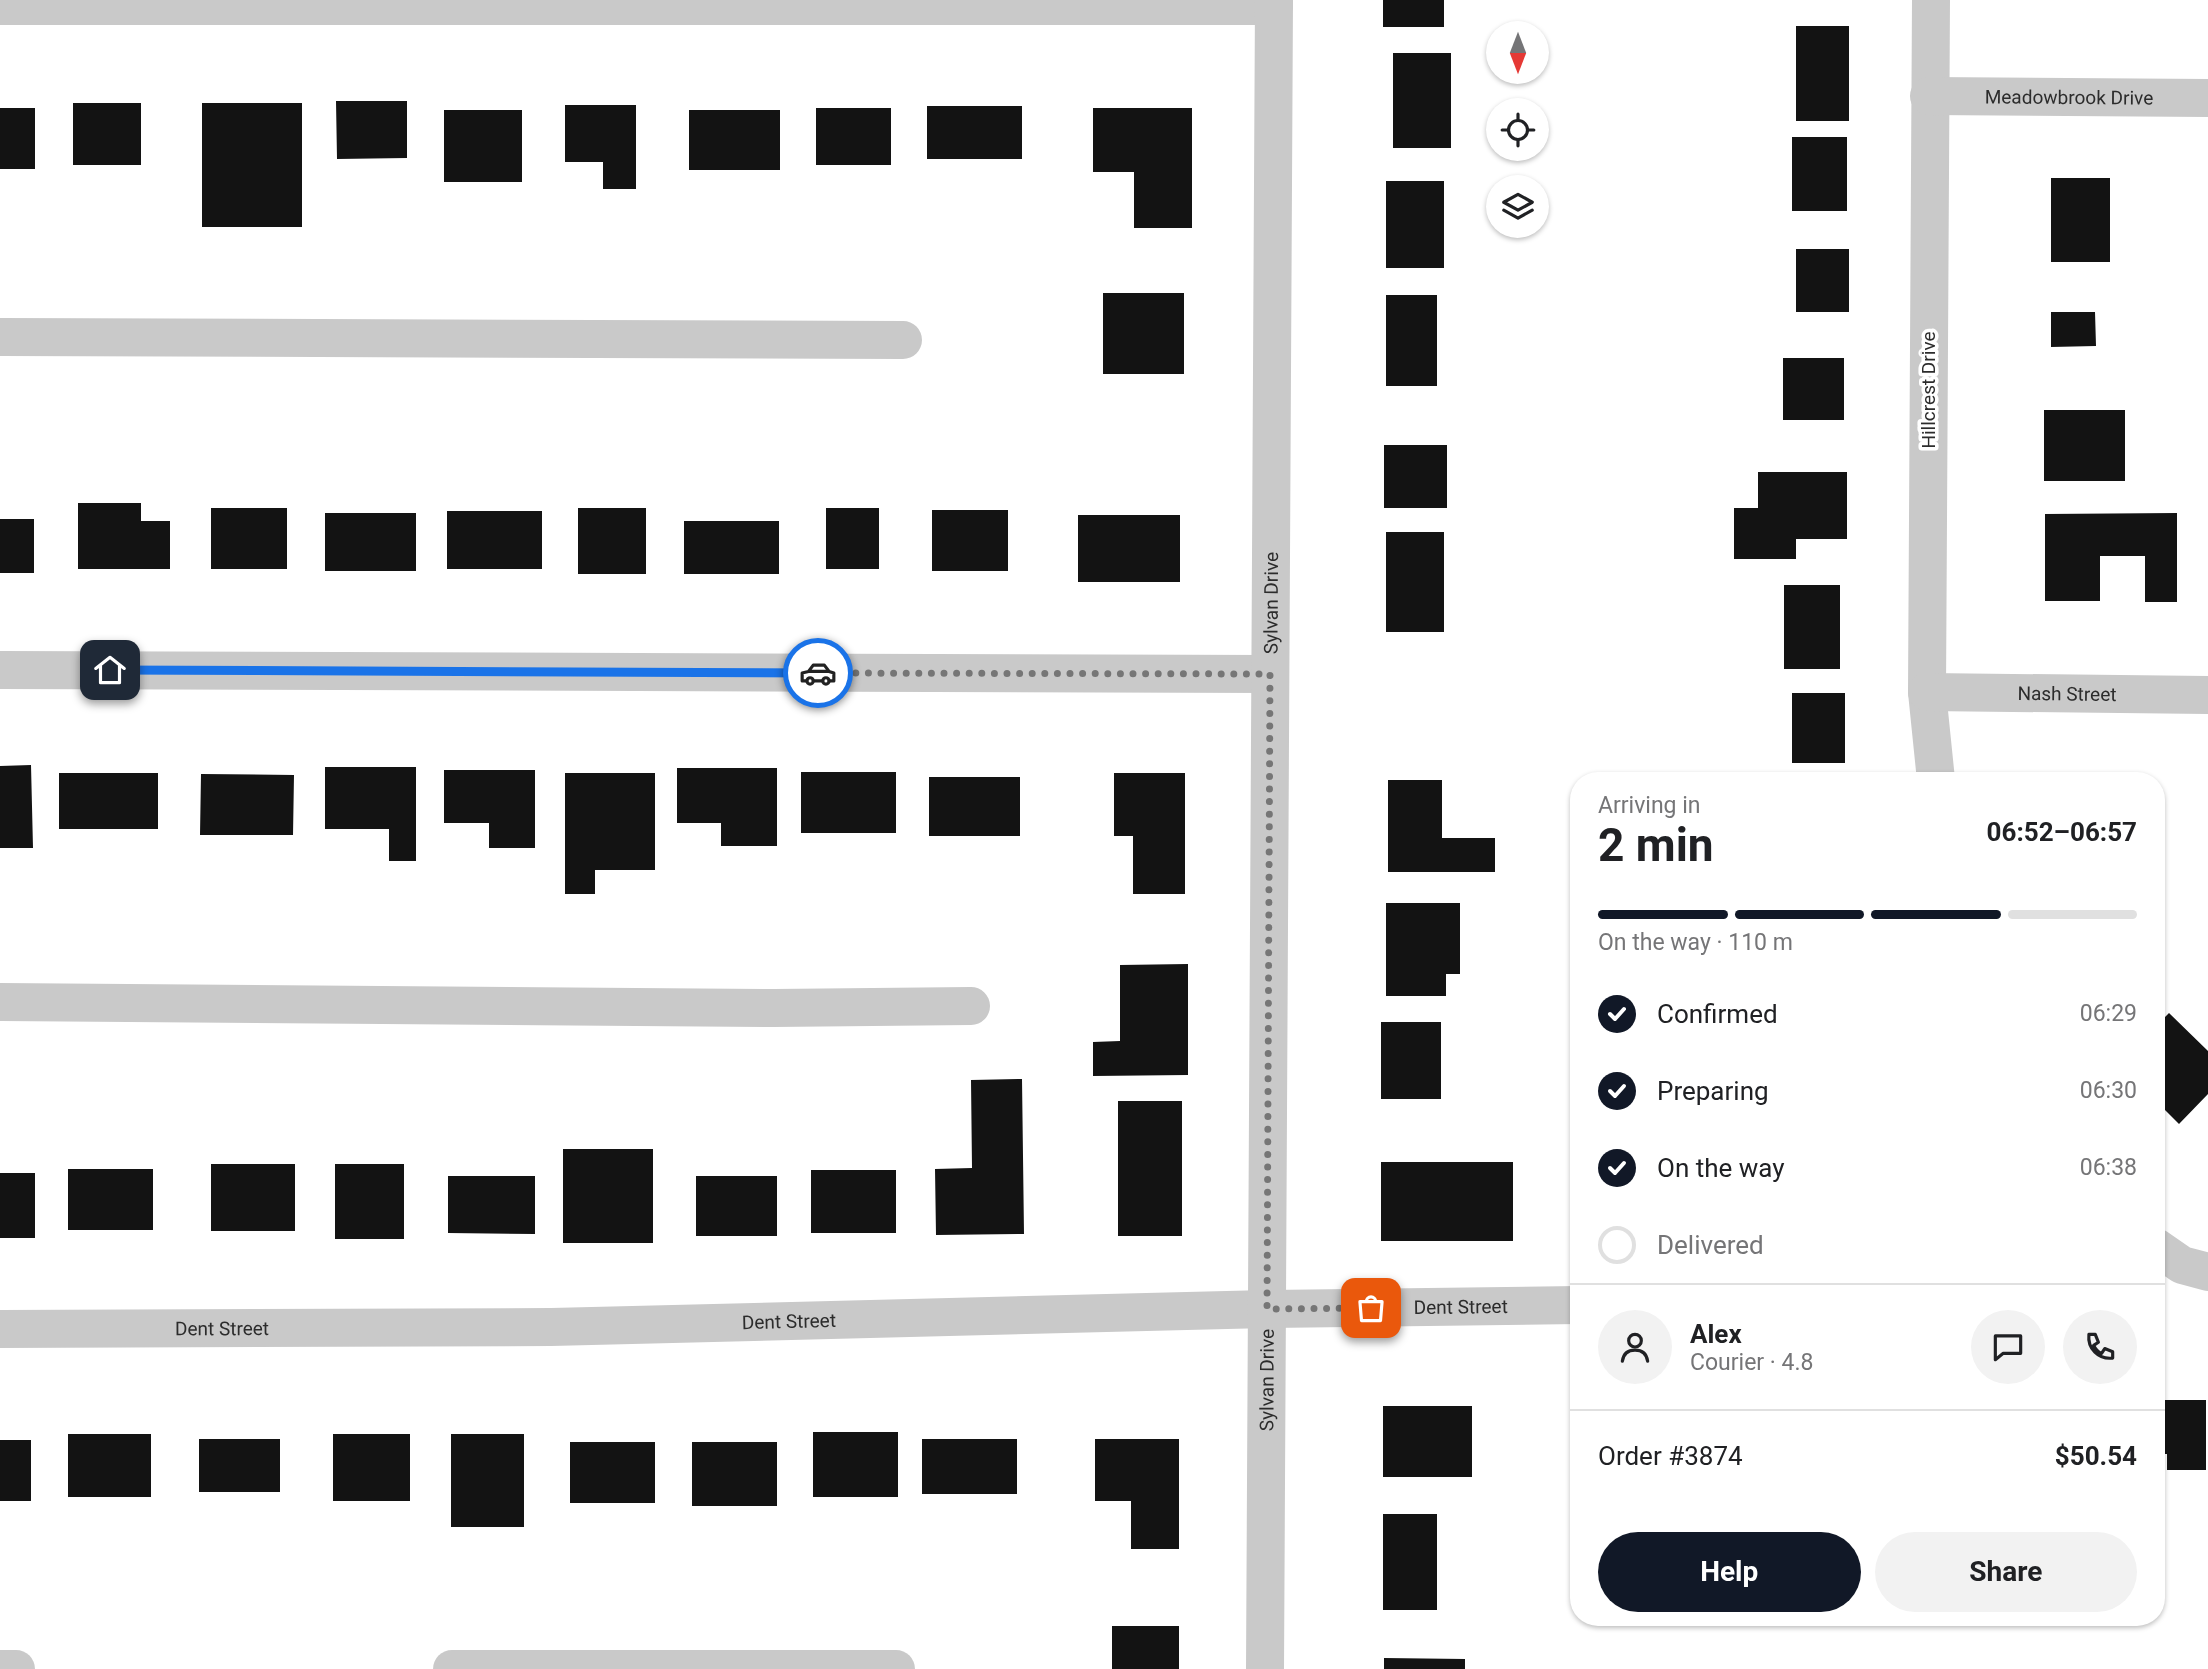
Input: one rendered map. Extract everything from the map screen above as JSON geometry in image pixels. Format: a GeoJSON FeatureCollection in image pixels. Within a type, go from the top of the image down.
{"type":"FeatureCollection","features":[{"type":"Feature","properties":{"kind":"street","name":"Hillcrest Drive"},"geometry":{"type":"LineString","coordinates":[[1931,0],[1927,692],[1935,772]]}},
{"type":"Feature","properties":{"kind":"street"},"geometry":{"type":"LineString","coordinates":[[0,6],[1274,3]]}},
{"type":"Feature","properties":{"kind":"street","name":"Sylvan Drive"},"geometry":{"type":"LineString","coordinates":[[1265,1669],[1274,3]]}},
{"type":"Feature","properties":{"kind":"street","name":"Meadowbrook Drive"},"geometry":{"type":"LineString","coordinates":[[1929,96],[2208,98]]}},
{"type":"Feature","properties":{"kind":"street"},"geometry":{"type":"LineString","coordinates":[[0,337],[903,340]]}},
{"type":"Feature","properties":{"kind":"street"},"geometry":{"type":"LineString","coordinates":[[0,670],[1270,674]]}},
{"type":"Feature","properties":{"kind":"street","name":"Nash Street"},"geometry":{"type":"LineString","coordinates":[[1927,692],[2208,695]]}},
{"type":"Feature","properties":{"kind":"street"},"geometry":{"type":"LineString","coordinates":[[0,1002],[774,1008],[971,1006]]}},
{"type":"Feature","properties":{"kind":"street"},"geometry":{"type":"LineString","coordinates":[[2165,1253],[2182,1265],[2208,1272]]}},
{"type":"Feature","properties":{"kind":"street","name":"Dent Street"},"geometry":{"type":"LineString","coordinates":[[0,1329],[565,1327],[1267,1309],[1570,1305]]}},
{"type":"Feature","properties":{"kind":"street"},"geometry":{"type":"LineString","coordinates":[[0,1669],[16,1669]]}},
{"type":"Feature","properties":{"kind":"street"},"geometry":{"type":"LineString","coordinates":[[452,1669],[897,1669]]}},
{"type":"Feature","properties":{"kind":"building"},"geometry":{"type":"Polygon","coordinates":[[[1383,0],[1444,0],[1444,27],[1383,27],[1383,0]]]}},
{"type":"Feature","properties":{"kind":"building"},"geometry":{"type":"Polygon","coordinates":[[[1796,26],[1849,26],[1849,121],[1796,121],[1796,26]]]}},
{"type":"Feature","properties":{"kind":"building"},"geometry":{"type":"Polygon","coordinates":[[[1393,53],[1451,53],[1451,148],[1393,148],[1393,53]]]}},
{"type":"Feature","properties":{"kind":"building"},"geometry":{"type":"Polygon","coordinates":[[[336,101],[407,101],[407,158],[337,159],[336,101]]]}},
{"type":"Feature","properties":{"kind":"building"},"geometry":{"type":"Polygon","coordinates":[[[73,103],[141,103],[141,165],[73,165],[73,103]]]}},
{"type":"Feature","properties":{"kind":"building"},"geometry":{"type":"Polygon","coordinates":[[[202,103],[302,103],[302,227],[202,227],[202,103]]]}},
{"type":"Feature","properties":{"kind":"building"},"geometry":{"type":"Polygon","coordinates":[[[565,105],[636,105],[636,189],[603,189],[603,162],[565,162],[565,105]]]}},
{"type":"Feature","properties":{"kind":"building"},"geometry":{"type":"Polygon","coordinates":[[[927,106],[1022,106],[1022,159],[927,159],[927,106]]]}},
{"type":"Feature","properties":{"kind":"building"},"geometry":{"type":"Polygon","coordinates":[[[0,108],[35,108],[35,169],[0,169],[0,108]]]}},
{"type":"Feature","properties":{"kind":"building"},"geometry":{"type":"Polygon","coordinates":[[[816,108],[891,108],[891,165],[816,165],[816,108]]]}},
{"type":"Feature","properties":{"kind":"building"},"geometry":{"type":"Polygon","coordinates":[[[1093,108],[1192,108],[1192,228],[1134,228],[1134,172],[1093,172],[1093,108]]]}},
{"type":"Feature","properties":{"kind":"building"},"geometry":{"type":"Polygon","coordinates":[[[444,110],[522,110],[522,182],[444,182],[444,110]]]}},
{"type":"Feature","properties":{"kind":"building"},"geometry":{"type":"Polygon","coordinates":[[[689,110],[780,110],[780,170],[689,170],[689,110]]]}},
{"type":"Feature","properties":{"kind":"building"},"geometry":{"type":"Polygon","coordinates":[[[1792,137],[1847,137],[1847,211],[1792,211],[1792,137]]]}},
{"type":"Feature","properties":{"kind":"building"},"geometry":{"type":"Polygon","coordinates":[[[2051,178],[2110,178],[2110,262],[2051,262],[2051,178]]]}},
{"type":"Feature","properties":{"kind":"building"},"geometry":{"type":"Polygon","coordinates":[[[1386,181],[1444,181],[1444,268],[1386,268],[1386,181]]]}},
{"type":"Feature","properties":{"kind":"building"},"geometry":{"type":"Polygon","coordinates":[[[1796,249],[1849,249],[1849,312],[1796,312],[1796,249]]]}},
{"type":"Feature","properties":{"kind":"building"},"geometry":{"type":"Polygon","coordinates":[[[1103,293],[1184,293],[1184,374],[1103,374],[1103,293]]]}},
{"type":"Feature","properties":{"kind":"building"},"geometry":{"type":"Polygon","coordinates":[[[1386,295],[1437,295],[1437,386],[1386,386],[1386,295]]]}},
{"type":"Feature","properties":{"kind":"building"},"geometry":{"type":"Polygon","coordinates":[[[2051,312],[2095,312],[2096,346],[2051,347],[2051,312]]]}},
{"type":"Feature","properties":{"kind":"building"},"geometry":{"type":"Polygon","coordinates":[[[1783,358],[1844,358],[1844,420],[1783,420],[1783,358]]]}},
{"type":"Feature","properties":{"kind":"building"},"geometry":{"type":"Polygon","coordinates":[[[2044,410],[2125,410],[2125,481],[2044,481],[2044,410]]]}},
{"type":"Feature","properties":{"kind":"building"},"geometry":{"type":"Polygon","coordinates":[[[1384,445],[1447,445],[1447,508],[1384,508],[1384,445]]]}},
{"type":"Feature","properties":{"kind":"building"},"geometry":{"type":"Polygon","coordinates":[[[1758,472],[1847,472],[1847,539],[1796,539],[1796,559],[1734,559],[1734,508],[1758,508],[1758,472]]]}},
{"type":"Feature","properties":{"kind":"building"},"geometry":{"type":"Polygon","coordinates":[[[78,503],[141,503],[141,521],[170,521],[170,569],[78,569],[78,503]]]}},
{"type":"Feature","properties":{"kind":"building"},"geometry":{"type":"Polygon","coordinates":[[[211,508],[287,508],[287,569],[211,569],[211,508]]]}},
{"type":"Feature","properties":{"kind":"building"},"geometry":{"type":"Polygon","coordinates":[[[578,508],[646,508],[646,574],[578,574],[578,508]]]}},
{"type":"Feature","properties":{"kind":"building"},"geometry":{"type":"Polygon","coordinates":[[[826,508],[879,508],[879,569],[826,569],[826,508]]]}},
{"type":"Feature","properties":{"kind":"building"},"geometry":{"type":"Polygon","coordinates":[[[932,510],[1008,510],[1008,571],[932,571],[932,510]]]}},
{"type":"Feature","properties":{"kind":"building"},"geometry":{"type":"Polygon","coordinates":[[[447,511],[542,511],[542,569],[447,569],[447,511]]]}},
{"type":"Feature","properties":{"kind":"building"},"geometry":{"type":"Polygon","coordinates":[[[325,513],[416,513],[416,571],[325,571],[325,513]]]}},
{"type":"Feature","properties":{"kind":"building"},"geometry":{"type":"Polygon","coordinates":[[[2177,513],[2177,602],[2145,602],[2145,556],[2100,556],[2100,601],[2045,601],[2045,514],[2177,513]]]}},
{"type":"Feature","properties":{"kind":"building"},"geometry":{"type":"Polygon","coordinates":[[[1078,515],[1180,515],[1180,582],[1078,582],[1078,515]]]}},
{"type":"Feature","properties":{"kind":"building"},"geometry":{"type":"Polygon","coordinates":[[[0,519],[34,519],[34,573],[0,573],[0,519]]]}},
{"type":"Feature","properties":{"kind":"building"},"geometry":{"type":"Polygon","coordinates":[[[684,521],[779,521],[779,574],[684,574],[684,521]]]}},
{"type":"Feature","properties":{"kind":"building"},"geometry":{"type":"Polygon","coordinates":[[[1386,532],[1444,532],[1444,632],[1386,632],[1386,532]]]}},
{"type":"Feature","properties":{"kind":"building"},"geometry":{"type":"Polygon","coordinates":[[[1784,585],[1840,585],[1840,669],[1784,669],[1784,585]]]}},
{"type":"Feature","properties":{"kind":"building"},"geometry":{"type":"Polygon","coordinates":[[[1792,693],[1845,693],[1845,763],[1792,763],[1792,693]]]}},
{"type":"Feature","properties":{"kind":"building"},"geometry":{"type":"Polygon","coordinates":[[[31,765],[33,848],[0,848],[0,766],[31,765]]]}},
{"type":"Feature","properties":{"kind":"building"},"geometry":{"type":"Polygon","coordinates":[[[325,767],[416,767],[416,861],[389,861],[389,829],[325,829],[325,767]]]}},
{"type":"Feature","properties":{"kind":"building"},"geometry":{"type":"Polygon","coordinates":[[[677,768],[777,768],[777,846],[721,846],[721,823],[677,823],[677,768]]]}},
{"type":"Feature","properties":{"kind":"building"},"geometry":{"type":"Polygon","coordinates":[[[444,770],[535,770],[535,848],[489,848],[489,823],[444,823],[444,770]]]}},
{"type":"Feature","properties":{"kind":"building"},"geometry":{"type":"Polygon","coordinates":[[[801,772],[896,772],[896,833],[801,833],[801,772]]]}},
{"type":"Feature","properties":{"kind":"building"},"geometry":{"type":"Polygon","coordinates":[[[59,773],[158,773],[158,829],[59,829],[59,773]]]}},
{"type":"Feature","properties":{"kind":"building"},"geometry":{"type":"Polygon","coordinates":[[[565,773],[655,773],[655,870],[595,870],[595,894],[565,894],[565,773]]]}},
{"type":"Feature","properties":{"kind":"building"},"geometry":{"type":"Polygon","coordinates":[[[1114,773],[1185,773],[1185,894],[1133,894],[1133,836],[1114,836],[1114,773]]]}},
{"type":"Feature","properties":{"kind":"building"},"geometry":{"type":"Polygon","coordinates":[[[201,774],[294,775],[293,835],[200,835],[201,774]]]}},
{"type":"Feature","properties":{"kind":"building"},"geometry":{"type":"Polygon","coordinates":[[[929,777],[1020,777],[1020,836],[929,836],[929,777]]]}},
{"type":"Feature","properties":{"kind":"building"},"geometry":{"type":"Polygon","coordinates":[[[1388,780],[1442,780],[1442,838],[1495,838],[1495,872],[1388,872],[1388,780]]]}},
{"type":"Feature","properties":{"kind":"building"},"geometry":{"type":"Polygon","coordinates":[[[1386,903],[1460,903],[1460,974],[1446,974],[1446,996],[1386,996],[1386,903]]]}},
{"type":"Feature","properties":{"kind":"building"},"geometry":{"type":"Polygon","coordinates":[[[1188,964],[1188,1075],[1093,1076],[1093,1042],[1120,1041],[1120,965],[1188,964]]]}},
{"type":"Feature","properties":{"kind":"building"},"geometry":{"type":"Polygon","coordinates":[[[2169,1013],[2208,1051],[2208,1094],[2179,1124],[2165,1110],[2165,1017],[2169,1013]]]}},
{"type":"Feature","properties":{"kind":"building"},"geometry":{"type":"Polygon","coordinates":[[[1381,1022],[1441,1022],[1441,1099],[1381,1099],[1381,1022]]]}},
{"type":"Feature","properties":{"kind":"building"},"geometry":{"type":"Polygon","coordinates":[[[1022,1079],[1024,1234],[936,1235],[935,1169],[972,1168],[971,1080],[1022,1079]]]}},
{"type":"Feature","properties":{"kind":"building"},"geometry":{"type":"Polygon","coordinates":[[[1118,1101],[1182,1101],[1182,1236],[1118,1236],[1118,1101]]]}},
{"type":"Feature","properties":{"kind":"building"},"geometry":{"type":"Polygon","coordinates":[[[563,1149],[653,1149],[653,1243],[563,1243],[563,1149]]]}},
{"type":"Feature","properties":{"kind":"building"},"geometry":{"type":"Polygon","coordinates":[[[1381,1162],[1513,1162],[1513,1241],[1381,1241],[1381,1162]]]}},
{"type":"Feature","properties":{"kind":"building"},"geometry":{"type":"Polygon","coordinates":[[[211,1164],[295,1164],[295,1231],[211,1231],[211,1164]]]}},
{"type":"Feature","properties":{"kind":"building"},"geometry":{"type":"Polygon","coordinates":[[[335,1164],[404,1164],[404,1239],[335,1239],[335,1164]]]}},
{"type":"Feature","properties":{"kind":"building"},"geometry":{"type":"Polygon","coordinates":[[[68,1169],[153,1169],[153,1230],[68,1230],[68,1169]]]}},
{"type":"Feature","properties":{"kind":"building"},"geometry":{"type":"Polygon","coordinates":[[[811,1170],[896,1170],[896,1233],[811,1233],[811,1170]]]}},
{"type":"Feature","properties":{"kind":"building"},"geometry":{"type":"Polygon","coordinates":[[[0,1173],[35,1173],[35,1238],[0,1238],[0,1173]]]}},
{"type":"Feature","properties":{"kind":"building"},"geometry":{"type":"Polygon","coordinates":[[[448,1176],[535,1176],[535,1234],[448,1233],[448,1176]]]}},
{"type":"Feature","properties":{"kind":"building"},"geometry":{"type":"Polygon","coordinates":[[[696,1176],[777,1176],[777,1236],[696,1236],[696,1176]]]}},
{"type":"Feature","properties":{"kind":"building"},"geometry":{"type":"Polygon","coordinates":[[[2165,1400],[2206,1400],[2206,1470],[2167,1470],[2165,1400]]]}},
{"type":"Feature","properties":{"kind":"building"},"geometry":{"type":"Polygon","coordinates":[[[1383,1406],[1472,1406],[1472,1477],[1383,1477],[1383,1406]]]}},
{"type":"Feature","properties":{"kind":"building"},"geometry":{"type":"Polygon","coordinates":[[[813,1432],[898,1432],[898,1497],[813,1497],[813,1432]]]}},
{"type":"Feature","properties":{"kind":"building"},"geometry":{"type":"Polygon","coordinates":[[[68,1434],[151,1434],[151,1497],[68,1497],[68,1434]]]}},
{"type":"Feature","properties":{"kind":"building"},"geometry":{"type":"Polygon","coordinates":[[[333,1434],[410,1434],[410,1501],[333,1501],[333,1434]]]}},
{"type":"Feature","properties":{"kind":"building"},"geometry":{"type":"Polygon","coordinates":[[[451,1434],[524,1434],[524,1527],[451,1527],[451,1434]]]}},
{"type":"Feature","properties":{"kind":"building"},"geometry":{"type":"Polygon","coordinates":[[[199,1439],[280,1439],[280,1492],[199,1492],[199,1439]]]}},
{"type":"Feature","properties":{"kind":"building"},"geometry":{"type":"Polygon","coordinates":[[[922,1439],[1017,1439],[1017,1494],[922,1494],[922,1439]]]}},
{"type":"Feature","properties":{"kind":"building"},"geometry":{"type":"Polygon","coordinates":[[[1095,1439],[1179,1439],[1179,1549],[1131,1549],[1131,1501],[1095,1501],[1095,1439]]]}},
{"type":"Feature","properties":{"kind":"building"},"geometry":{"type":"Polygon","coordinates":[[[0,1440],[31,1440],[31,1501],[0,1501],[0,1440]]]}},
{"type":"Feature","properties":{"kind":"building"},"geometry":{"type":"Polygon","coordinates":[[[570,1442],[655,1442],[655,1503],[570,1503],[570,1442]]]}},
{"type":"Feature","properties":{"kind":"building"},"geometry":{"type":"Polygon","coordinates":[[[692,1442],[777,1442],[777,1506],[692,1506],[692,1442]]]}},
{"type":"Feature","properties":{"kind":"building"},"geometry":{"type":"Polygon","coordinates":[[[1383,1514],[1437,1514],[1437,1610],[1383,1610],[1383,1514]]]}},
{"type":"Feature","properties":{"kind":"building"},"geometry":{"type":"Polygon","coordinates":[[[1112,1626],[1179,1626],[1179,1669],[1112,1669],[1112,1626]]]}},
{"type":"Feature","properties":{"kind":"building"},"geometry":{"type":"Polygon","coordinates":[[[1384,1658],[1465,1659],[1465,1669],[1384,1669],[1384,1658]]]}},
{"type":"Feature","properties":{"kind":"way so far"},"geometry":{"type":"LineString","coordinates":[[818,673],[1270,674],[1267,1309],[1371,1308]]}},
{"type":"Feature","properties":{"kind":"route"},"geometry":{"type":"LineString","coordinates":[[110,670],[818,673]]}}]}
